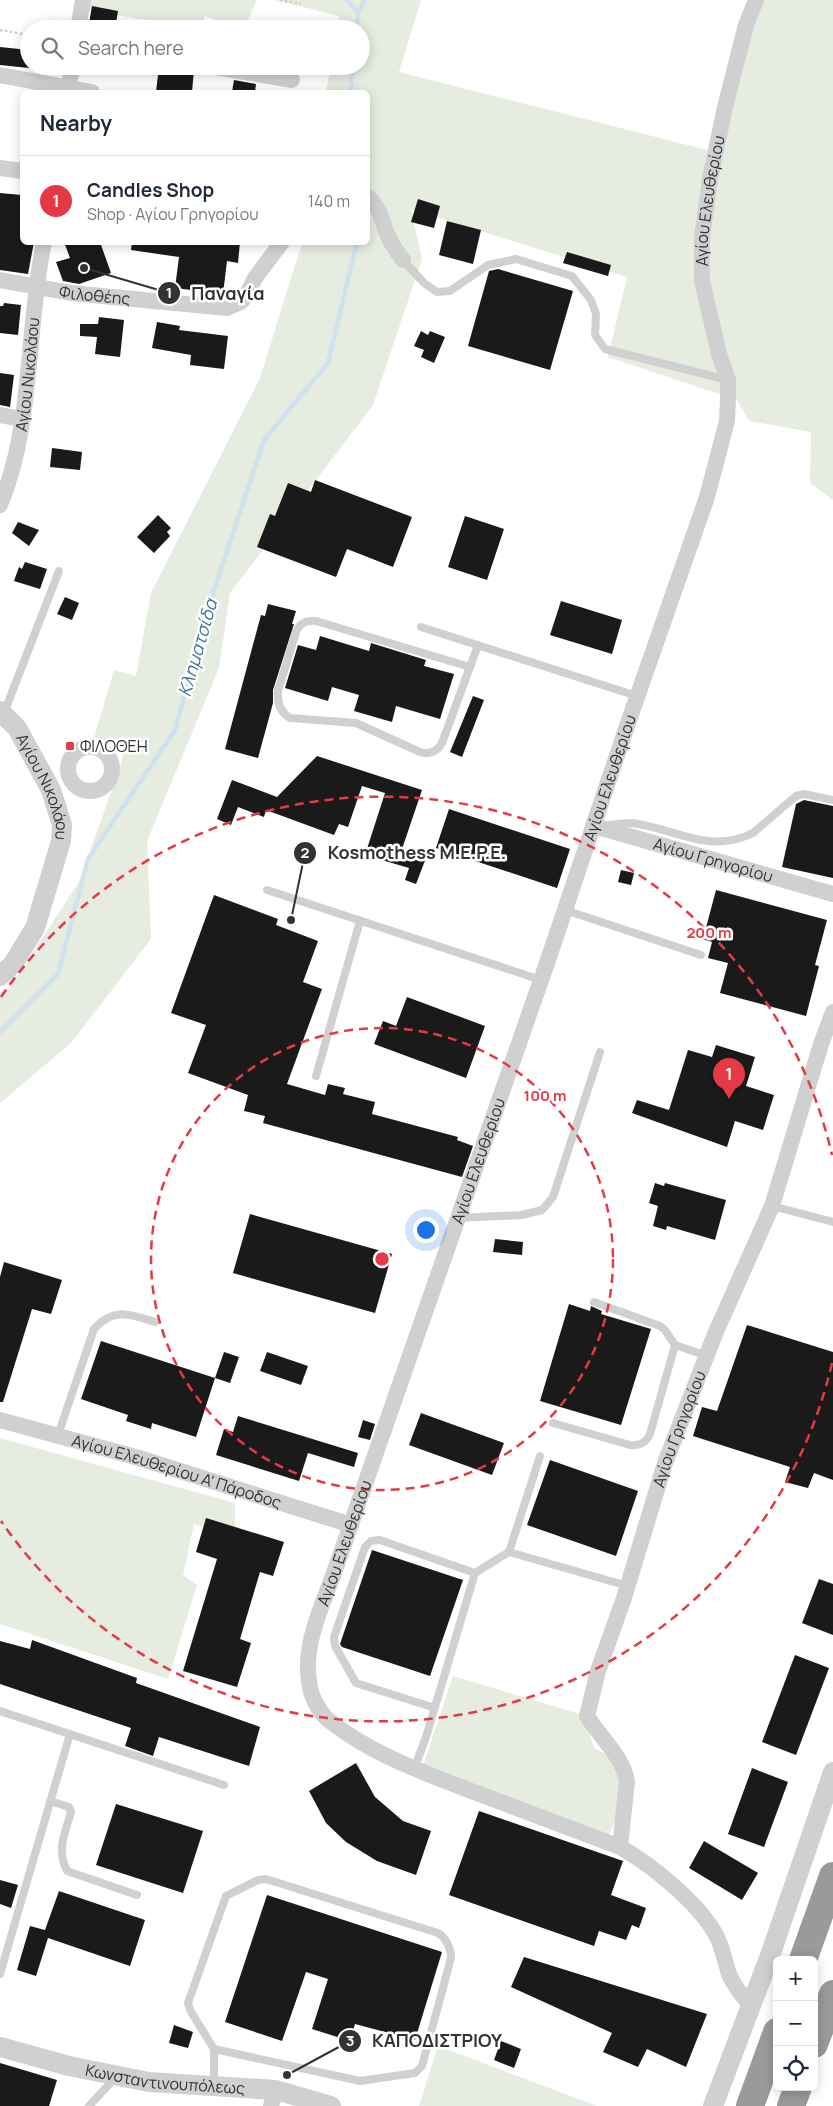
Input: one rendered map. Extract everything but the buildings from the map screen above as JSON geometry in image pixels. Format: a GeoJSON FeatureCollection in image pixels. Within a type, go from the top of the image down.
{"type":"FeatureCollection","features":[{"type":"Feature","properties":{"kind":"highway"},"geometry":{"type":"LineString","coordinates":[[804,1956],[833,1876]]}},
{"type":"Feature","properties":{"kind":"highway"},"geometry":{"type":"LineString","coordinates":[[818,2033],[833,1994]]}},
{"type":"Feature","properties":{"kind":"highway"},"geometry":{"type":"LineString","coordinates":[[750,2106],[773,2043]]}},
{"type":"Feature","properties":{"kind":"highway"},"geometry":{"type":"LineString","coordinates":[[791,2106],[797,2091]]}},
{"type":"Feature","properties":{"kind":"street"},"geometry":{"type":"LineString","coordinates":[[80,20],[83,0]]}},
{"type":"Feature","properties":{"kind":"street","name":"Αγίου Ελευθερίου"},"geometry":{"type":"LineString","coordinates":[[751,2006],[735,1986],[719,1940],[703,1915],[669,1884],[630,1853],[620,1847],[414,1769],[381,1753],[329,1721],[318,1706],[310,1689],[307,1672],[311,1640],[707,497],[727,421],[728,380],[719,354],[702,281],[702,238],[710,179],[725,107],[746,25],[756,0]]}},
{"type":"Feature","properties":{"kind":"street"},"geometry":{"type":"LineString","coordinates":[[0,75],[64,90]]}},
{"type":"Feature","properties":{"kind":"street"},"geometry":{"type":"LineString","coordinates":[[68,90],[71,75]]}},
{"type":"Feature","properties":{"kind":"street"},"geometry":{"type":"LineString","coordinates":[[262,75],[292,80]]}},
{"type":"Feature","properties":{"kind":"street"},"geometry":{"type":"LineString","coordinates":[[0,168],[20,172]]}},
{"type":"Feature","properties":{"kind":"street"},"geometry":{"type":"LineString","coordinates":[[370,199],[376,205],[390,240],[403,260]]}},
{"type":"Feature","properties":{"kind":"street","name":"Αγίου Νικολάου"},"geometry":{"type":"LineString","coordinates":[[0,505],[11,477],[22,419],[44,245]]}},
{"type":"Feature","properties":{"kind":"street","name":"Φιλοθέης"},"geometry":{"type":"LineString","coordinates":[[0,280],[37,288],[227,308],[241,302],[255,278],[280,245]]}},
{"type":"Feature","properties":{"kind":"street"},"geometry":{"type":"LineString","coordinates":[[0,416],[22,419]]}},
{"type":"Feature","properties":{"kind":"street","name":"Αγίου Νικολάου"},"geometry":{"type":"LineString","coordinates":[[0,976],[14,964],[34,928],[61,841],[62,825],[51,790],[17,728],[2,712]]}},
{"type":"Feature","properties":{"kind":"street"},"geometry":{"type":"LineString","coordinates":[[51,790],[70,777]]}},
{"type":"Feature","properties":{"kind":"street","name":"Αγίου Γρηγορίου"},"geometry":{"type":"LineString","coordinates":[[594,826],[833,894]]}},
{"type":"Feature","properties":{"kind":"street","name":"Αγίου Γρηγορίου"},"geometry":{"type":"LineString","coordinates":[[620,1847],[627,1780],[626,1770],[598,1734],[587,1716],[598,1671],[628,1586],[665,1463],[707,1356],[772,1206],[821,1044],[833,1012]]}},
{"type":"Feature","properties":{"kind":"street","name":"Αγίου Ελευθερίου Α' Πάροδος"},"geometry":{"type":"LineString","coordinates":[[0,1420],[139,1458],[351,1525]]}},
{"type":"Feature","properties":{"kind":"street"},"geometry":{"type":"LineString","coordinates":[[713,2106],[751,2006],[833,1772]]}},
{"type":"Feature","properties":{"kind":"street","name":"Κωνσταντινουπόλεως"},"geometry":{"type":"LineString","coordinates":[[0,2047],[69,2066],[149,2082],[214,2087],[331,2106]]}},
{"type":"Feature","properties":{"kind":"lane"},"geometry":{"type":"LineString","coordinates":[[403,260],[424,283],[437,292],[450,291],[488,265],[516,259],[572,276],[590,300],[596,314],[595,335],[605,349],[728,380]]}},
{"type":"Feature","properties":{"kind":"lane"},"geometry":{"type":"LineString","coordinates":[[2,712],[59,571]]}},
{"type":"Feature","properties":{"kind":"lane"},"geometry":{"type":"LineString","coordinates":[[470,667],[311,620],[302,624],[296,632],[278,691],[278,700],[282,712],[290,718],[354,723],[420,752],[431,753],[440,748],[442,743],[470,667],[478,645]]}},
{"type":"Feature","properties":{"kind":"lane"},"geometry":{"type":"LineString","coordinates":[[421,627],[637,696]]}},
{"type":"Feature","properties":{"kind":"lane"},"geometry":{"type":"LineString","coordinates":[[594,826],[633,824],[694,840],[717,842],[745,837],[753,833],[796,796],[804,794],[833,800]]}},
{"type":"Feature","properties":{"kind":"lane"},"geometry":{"type":"LineString","coordinates":[[267,890],[541,980]]}},
{"type":"Feature","properties":{"kind":"lane"},"geometry":{"type":"LineString","coordinates":[[565,910],[701,955]]}},
{"type":"Feature","properties":{"kind":"lane"},"geometry":{"type":"LineString","coordinates":[[316,1076],[360,921]]}},
{"type":"Feature","properties":{"kind":"lane"},"geometry":{"type":"LineString","coordinates":[[457,1218],[522,1215],[542,1210],[553,1197],[600,1052]]}},
{"type":"Feature","properties":{"kind":"lane"},"geometry":{"type":"LineString","coordinates":[[772,1206],[833,1222]]}},
{"type":"Feature","properties":{"kind":"lane"},"geometry":{"type":"LineString","coordinates":[[594,1302],[660,1326],[675,1345],[707,1356]]}},
{"type":"Feature","properties":{"kind":"lane"},"geometry":{"type":"LineString","coordinates":[[58,1435],[94,1329],[107,1317],[116,1314],[134,1315],[155,1322]]}},
{"type":"Feature","properties":{"kind":"lane"},"geometry":{"type":"LineString","coordinates":[[553,1423],[630,1445],[640,1445],[650,1434],[675,1345]]}},
{"type":"Feature","properties":{"kind":"lane"},"geometry":{"type":"LineString","coordinates":[[414,1769],[435,1708],[475,1573],[510,1552],[540,1456]]}},
{"type":"Feature","properties":{"kind":"lane"},"geometry":{"type":"LineString","coordinates":[[435,1708],[356,1683],[335,1646],[334,1637],[365,1547],[371,1541],[380,1540],[475,1573]]}},
{"type":"Feature","properties":{"kind":"lane"},"geometry":{"type":"LineString","coordinates":[[510,1552],[628,1586]]}},
{"type":"Feature","properties":{"kind":"lane"},"geometry":{"type":"LineString","coordinates":[[0,1711],[224,1785]]}},
{"type":"Feature","properties":{"kind":"lane"},"geometry":{"type":"LineString","coordinates":[[0,1974],[70,1734]]}},
{"type":"Feature","properties":{"kind":"lane"},"geometry":{"type":"LineString","coordinates":[[50,1801],[69,1807],[72,1812],[61,1849],[61,1859],[67,1871],[137,1895]]}},
{"type":"Feature","properties":{"kind":"lane"},"geometry":{"type":"LineString","coordinates":[[214,2049],[360,2081],[415,2073],[422,2066],[451,1952],[445,1939],[438,1933],[266,1879],[258,1880],[224,1898],[189,2000],[190,2010],[214,2049],[214,2087]]}},
{"type":"Feature","properties":{"kind":"lane"},"geometry":{"type":"LineString","coordinates":[[89,2106],[118,2076]]}},
{"type":"Feature","properties":{"kind":"path"},"geometry":{"type":"LineString","coordinates":[[280,0],[301,4]]}},
{"type":"Feature","properties":{"kind":"path"},"geometry":{"type":"LineString","coordinates":[[0,30],[20,33]]}},
{"type":"Feature","properties":{"kind":"shaded area"},"geometry":{"type":"Polygon","coordinates":[[[82,0],[257,0],[248,20],[216,20],[204,16],[204,20],[148,20],[80,10],[82,0]]]}},
{"type":"Feature","properties":{"kind":"shaded area"},"geometry":{"type":"Polygon","coordinates":[[[275,0],[421,0],[399,72],[715,152],[756,0],[833,0],[833,500],[810,483],[811,432],[749,421],[737,400],[608,357],[627,277],[411,209],[422,259],[373,405],[230,593],[219,668],[147,841],[151,939],[71,1043],[0,1103],[0,993],[9,989],[79,882],[122,761],[124,746],[94,738],[114,670],[136,676],[151,593],[260,378],[301,245],[370,245],[370,90],[326,90],[329,75],[370,75],[370,20],[338,20],[339,16],[275,0]]]}},
{"type":"Feature","properties":{"kind":"shaded area"},"geometry":{"type":"Polygon","coordinates":[[[0,1438],[235,1503],[235,1535],[194,1524],[183,1575],[197,1585],[168,1679],[0,1624],[0,1438]]]}},
{"type":"Feature","properties":{"kind":"shaded area"},"geometry":{"type":"Polygon","coordinates":[[[453,1676],[583,1715],[594,1748],[622,1763],[625,1800],[608,1837],[423,1766],[453,1676]]]}},
{"type":"Feature","properties":{"kind":"shaded area"},"geometry":{"type":"Polygon","coordinates":[[[438,2046],[597,2106],[419,2106],[438,2046]]]}},
{"type":"Feature","properties":{"kind":"waterway","name":"Κληματσίδα"},"geometry":{"type":"LineString","coordinates":[[347,0],[358,12],[358,20]]}},
{"type":"Feature","properties":{"kind":"waterway","name":"Κληματσίδα"},"geometry":{"type":"LineString","coordinates":[[358,12],[365,0]]}},
{"type":"Feature","properties":{"kind":"waterway","name":"Κληματσίδα"},"geometry":{"type":"LineString","coordinates":[[350,90],[352,75]]}},
{"type":"Feature","properties":{"kind":"waterway","name":"Κληματσίδα"},"geometry":{"type":"LineString","coordinates":[[0,1032],[58,974],[88,859],[175,730],[206,615],[264,440],[328,363],[356,245]]}},
{"type":"Feature","properties":{"kind":"place","name":"Παναγία"},"geometry":{"type":"Point","coordinates":[84,268]}},
{"type":"Feature","properties":{"kind":"place","name":"ΦΙΛΟΘΕΗ"},"geometry":{"type":"Point","coordinates":[70,746]}},
{"type":"Feature","properties":{"kind":"place","name":"Kosmothess M.E.P.E."},"geometry":{"type":"Point","coordinates":[291,920]}},
{"type":"Feature","properties":{"kind":"place","name":"Candles Shop"},"geometry":{"type":"Point","coordinates":[729,1099]}},
{"type":"Feature","properties":{"kind":"place","name":"ΚΑΠΟΔΙΣΤΡΙΟΥ"},"geometry":{"type":"Point","coordinates":[287,2075]}}]}
